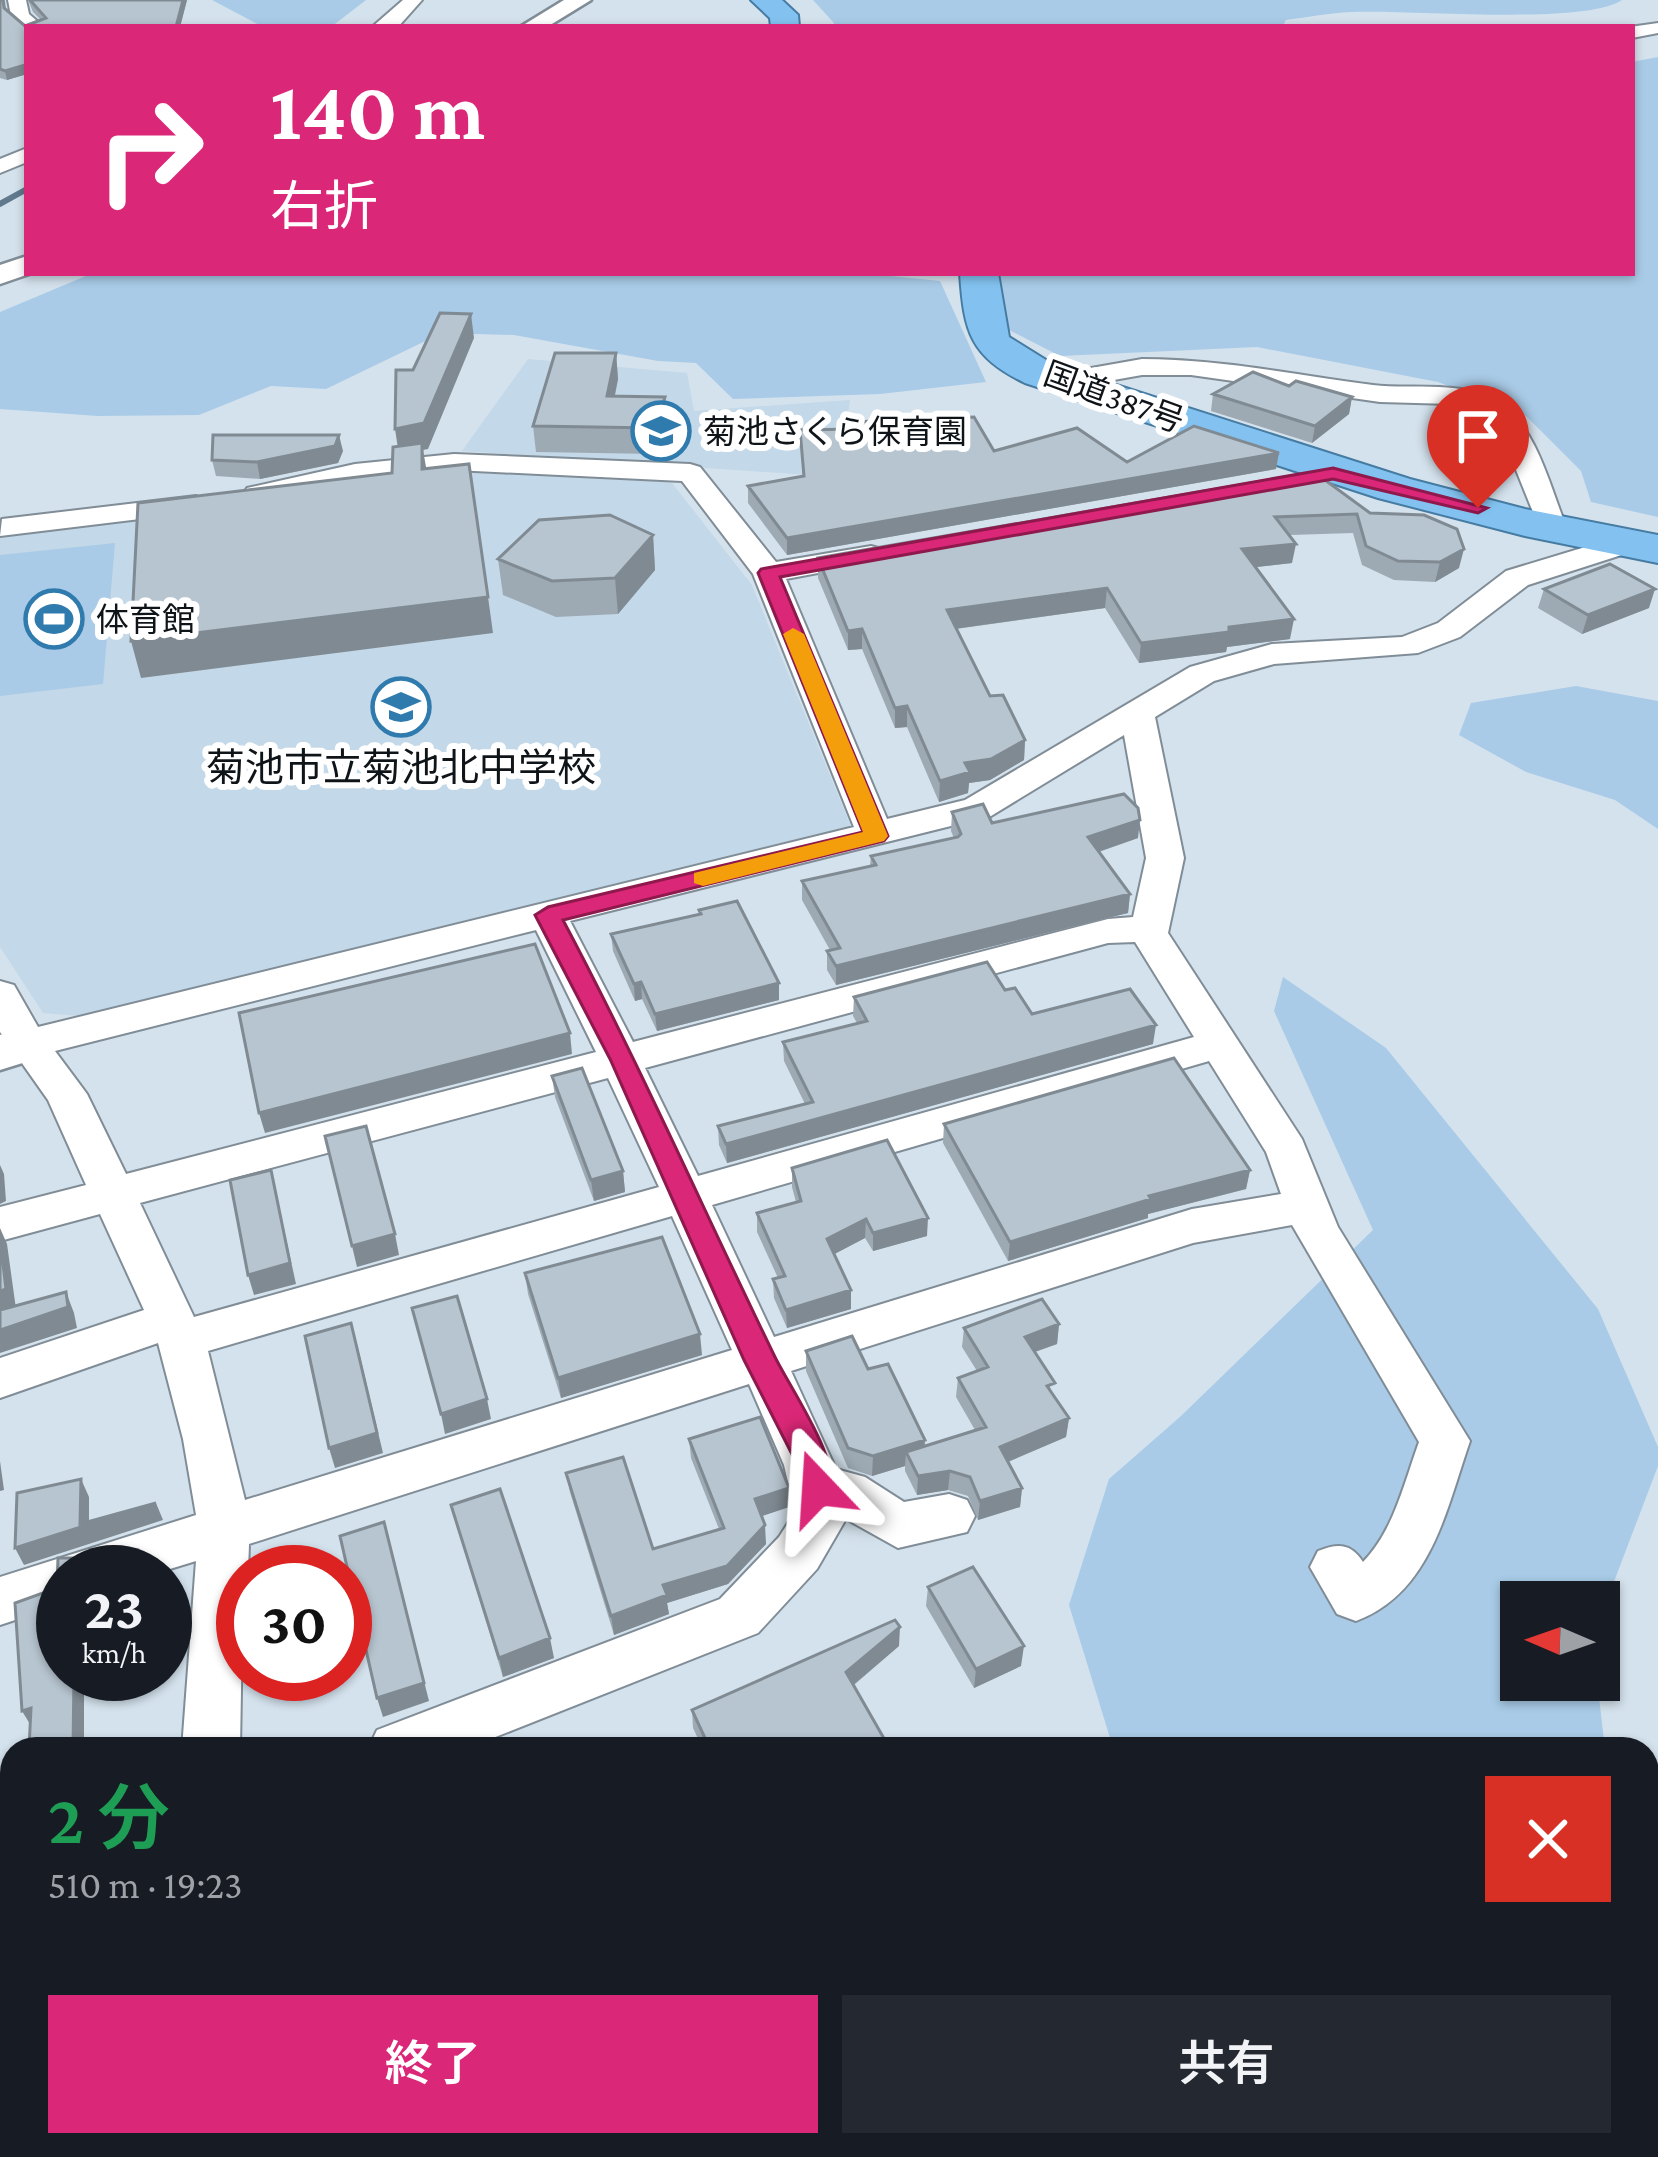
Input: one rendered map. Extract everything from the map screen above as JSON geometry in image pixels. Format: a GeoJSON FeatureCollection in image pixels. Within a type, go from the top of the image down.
{"type":"FeatureCollection","features":[{"type":"Feature","properties":{"kind":"highway"},"geometry":{"type":"LineString","coordinates":[[765,0],[784,15],[785,24]]}},
{"type":"Feature","properties":{"kind":"highway","name":"国道387号"},"geometry":{"type":"LineString","coordinates":[[979,276],[985,326],[993,343],[1011,359],[1063,381],[1333,473],[1642,546]]}},
{"type":"Feature","properties":{"kind":"street"},"geometry":{"type":"LineString","coordinates":[[389,24],[413,0]]}},
{"type":"Feature","properties":{"kind":"street"},"geometry":{"type":"LineString","coordinates":[[536,24],[580,0]]}},
{"type":"Feature","properties":{"kind":"street"},"geometry":{"type":"LineString","coordinates":[[1063,381],[1142,367],[1191,367],[1380,394],[1455,396],[1492,410],[1520,443],[1551,526]]}},
{"type":"Feature","properties":{"kind":"street"},"geometry":{"type":"LineString","coordinates":[[2,528],[209,503],[356,473],[454,463],[690,473],[768,573],[876,836]]}},
{"type":"Feature","properties":{"kind":"street"},"geometry":{"type":"LineString","coordinates":[[1262,486],[1333,473]]}},
{"type":"Feature","properties":{"kind":"street"},"geometry":{"type":"LineString","coordinates":[[13,1048],[978,808],[1202,674],[1272,654],[1407,646],[1449,630],[1517,578],[1642,546]]}},
{"type":"Feature","properties":{"kind":"street"},"geometry":{"type":"LineString","coordinates":[[768,573],[909,548]]}},
{"type":"Feature","properties":{"kind":"street"},"geometry":{"type":"LineString","coordinates":[[1137,713],[1165,857],[1150,928],[1287,1150],[1317,1231],[1445,1441],[1402,1554],[1374,1592],[1356,1597],[1337,1567]]}},
{"type":"Feature","properties":{"kind":"street"},"geometry":{"type":"LineString","coordinates":[[428,1737],[739,1616],[798,1553],[822,1515],[814,1466],[760,1360],[623,1059],[548,915]]}},
{"type":"Feature","properties":{"kind":"street"},"geometry":{"type":"LineString","coordinates":[[0,1224],[1108,931],[1150,928]]}},
{"type":"Feature","properties":{"kind":"street"},"geometry":{"type":"LineString","coordinates":[[0,994],[13,1048],[66,1094],[176,1330],[208,1439],[224,1527],[213,1737]]}},
{"type":"Feature","properties":{"kind":"street"},"geometry":{"type":"LineString","coordinates":[[0,1378],[686,1197],[1221,1043]]}},
{"type":"Feature","properties":{"kind":"street"},"geometry":{"type":"LineString","coordinates":[[169,1545],[1192,1226],[1307,1206]]}},
{"type":"Feature","properties":{"kind":"street"},"geometry":{"type":"LineString","coordinates":[[818,1488],[847,1492],[898,1526],[949,1516]]}},
{"type":"Feature","properties":{"kind":"street"},"geometry":{"type":"LineString","coordinates":[[0,1601],[36,1589]]}},
{"type":"Feature","properties":{"kind":"shaded area"},"geometry":{"type":"Polygon","coordinates":[[[212,0],[366,0],[335,24],[257,24],[212,0]]]}},
{"type":"Feature","properties":{"kind":"shaded area"},"geometry":{"type":"Polygon","coordinates":[[[813,0],[1622,0],[1571,12],[1343,13],[1284,24],[834,23],[813,0]]]}},
{"type":"Feature","properties":{"kind":"shaded area"},"geometry":{"type":"Polygon","coordinates":[[[1658,57],[1658,517],[1591,502],[1581,471],[1526,416],[1438,382],[1257,347],[1060,356],[1007,329],[999,276],[1635,276],[1635,61],[1658,57]]]}},
{"type":"Feature","properties":{"kind":"shaded area"},"geometry":{"type":"Polygon","coordinates":[[[86,276],[891,276],[940,281],[986,382],[880,394],[733,399],[696,363],[658,361],[514,335],[442,333],[326,389],[271,386],[199,415],[98,416],[0,409],[0,312],[86,276]]]}},
{"type":"Feature","properties":{"kind":"shaded area","name":"菊池さくら保育園"},"geometry":{"type":"Polygon","coordinates":[[[528,359],[687,373],[694,411],[850,400],[838,477],[462,451],[528,359]]]}},
{"type":"Feature","properties":{"kind":"shaded area","name":"菊池市立菊池北中学校"},"geometry":{"type":"Polygon","coordinates":[[[448,471],[656,477],[672,483],[752,585],[852,829],[80,1016],[43,1013],[0,947],[0,536],[448,471]]]}},
{"type":"Feature","properties":{"kind":"shaded area","name":"体育館"},"geometry":{"type":"Polygon","coordinates":[[[115,543],[103,684],[0,696],[0,555],[115,543]]]}},
{"type":"Feature","properties":{"kind":"shaded area"},"geometry":{"type":"Polygon","coordinates":[[[1576,686],[1658,701],[1658,829],[1615,800],[1526,772],[1459,735],[1471,703],[1576,686]]]}},
{"type":"Feature","properties":{"kind":"shaded area"},"geometry":{"type":"Polygon","coordinates":[[[1283,977],[1386,1048],[1598,1309],[1658,1447],[1658,1466],[1614,1581],[1500,1581],[1500,1701],[1599,1701],[1604,1737],[1110,1737],[1069,1605],[1109,1479],[1373,1230],[1274,1011],[1283,977]]]}},
{"type":"Feature","properties":{"kind":"building"},"geometry":{"type":"Polygon","coordinates":[[[3,0],[4,8],[24,25],[24,65],[0,69],[3,0]]]}},
{"type":"Feature","properties":{"kind":"building"},"geometry":{"type":"Polygon","coordinates":[[[30,0],[183,0],[177,24],[30,24],[46,18],[30,0]]]}},
{"type":"Feature","properties":{"kind":"building"},"geometry":{"type":"Polygon","coordinates":[[[440,313],[471,314],[424,423],[395,429],[396,370],[413,370],[440,313]]]}},
{"type":"Feature","properties":{"kind":"building"},"geometry":{"type":"Polygon","coordinates":[[[555,353],[616,353],[607,396],[665,397],[655,428],[533,426],[555,353]]]}},
{"type":"Feature","properties":{"kind":"building"},"geometry":{"type":"Polygon","coordinates":[[[1253,372],[1289,386],[1296,381],[1352,397],[1315,426],[1213,394],[1253,372]]]}},
{"type":"Feature","properties":{"kind":"building"},"geometry":{"type":"Polygon","coordinates":[[[974,417],[994,451],[1077,428],[1127,462],[1194,426],[1279,453],[787,538],[748,486],[804,476],[800,430],[855,429],[853,422],[974,417]]]}},
{"type":"Feature","properties":{"kind":"building"},"geometry":{"type":"Polygon","coordinates":[[[213,435],[339,435],[335,446],[257,462],[212,460],[213,435]]]}},
{"type":"Feature","properties":{"kind":"building"},"geometry":{"type":"Polygon","coordinates":[[[422,443],[422,469],[469,464],[488,597],[131,641],[138,503],[392,473],[393,447],[422,443]]]}},
{"type":"Feature","properties":{"kind":"building"},"geometry":{"type":"Polygon","coordinates":[[[1314,472],[1370,513],[1424,515],[1457,529],[1464,549],[1440,562],[1398,561],[1366,546],[1357,514],[1275,517],[1296,544],[1242,549],[1294,619],[1141,643],[1107,588],[947,610],[990,696],[1003,695],[1025,740],[991,759],[965,763],[970,772],[940,781],[907,706],[895,708],[862,629],[848,631],[818,558],[1314,472]]]}},
{"type":"Feature","properties":{"kind":"building"},"geometry":{"type":"Polygon","coordinates":[[[610,515],[653,535],[615,578],[552,581],[498,559],[539,520],[610,515]]]}},
{"type":"Feature","properties":{"kind":"building"},"geometry":{"type":"Polygon","coordinates":[[[1610,564],[1655,589],[1588,615],[1544,589],[1610,564]]]}},
{"type":"Feature","properties":{"kind":"building"},"geometry":{"type":"Polygon","coordinates":[[[1124,794],[1138,808],[1140,820],[1088,837],[1130,894],[836,966],[827,951],[840,948],[802,881],[876,865],[871,856],[958,837],[961,834],[952,812],[983,804],[992,823],[1124,794]]]}},
{"type":"Feature","properties":{"kind":"building"},"geometry":{"type":"Polygon","coordinates":[[[737,901],[779,983],[655,1014],[641,982],[634,984],[611,934],[737,901]]]}},
{"type":"Feature","properties":{"kind":"building"},"geometry":{"type":"Polygon","coordinates":[[[535,944],[570,1033],[259,1113],[239,1013],[535,944]]]}},
{"type":"Feature","properties":{"kind":"building"},"geometry":{"type":"Polygon","coordinates":[[[987,962],[1005,990],[1015,988],[1032,1014],[1130,989],[1156,1025],[726,1144],[718,1126],[813,1102],[783,1042],[867,1021],[854,997],[987,962]]]}},
{"type":"Feature","properties":{"kind":"building"},"geometry":{"type":"Polygon","coordinates":[[[1174,1058],[1250,1170],[1149,1196],[1151,1199],[1010,1242],[944,1124],[1174,1058]]]}},
{"type":"Feature","properties":{"kind":"building"},"geometry":{"type":"Polygon","coordinates":[[[582,1068],[623,1171],[591,1180],[552,1076],[582,1068]]]}},
{"type":"Feature","properties":{"kind":"building"},"geometry":{"type":"Polygon","coordinates":[[[366,1126],[395,1234],[352,1246],[325,1136],[366,1126]]]}},
{"type":"Feature","properties":{"kind":"building"},"geometry":{"type":"Polygon","coordinates":[[[887,1140],[928,1218],[873,1233],[866,1219],[827,1239],[851,1290],[786,1310],[773,1279],[785,1276],[757,1213],[801,1201],[792,1168],[887,1140]]]}},
{"type":"Feature","properties":{"kind":"building"},"geometry":{"type":"Polygon","coordinates":[[[271,1170],[290,1263],[248,1275],[230,1180],[271,1170]]]}},
{"type":"Feature","properties":{"kind":"building"},"geometry":{"type":"Polygon","coordinates":[[[662,1237],[700,1334],[558,1378],[525,1273],[662,1237]]]}},
{"type":"Feature","properties":{"kind":"building"},"geometry":{"type":"Polygon","coordinates":[[[0,1239],[6,1289],[0,1291],[0,1239]]]}},
{"type":"Feature","properties":{"kind":"building"},"geometry":{"type":"Polygon","coordinates":[[[66,1292],[68,1307],[0,1330],[0,1310],[66,1292]]]}},
{"type":"Feature","properties":{"kind":"building"},"geometry":{"type":"Polygon","coordinates":[[[457,1296],[487,1399],[441,1414],[412,1308],[457,1296]]]}},
{"type":"Feature","properties":{"kind":"building"},"geometry":{"type":"Polygon","coordinates":[[[1042,1299],[1059,1324],[1025,1337],[1055,1383],[1047,1386],[1069,1418],[1000,1447],[1022,1488],[980,1501],[970,1477],[950,1471],[918,1476],[906,1452],[986,1427],[958,1378],[988,1367],[964,1328],[1042,1299]]]}},
{"type":"Feature","properties":{"kind":"building"},"geometry":{"type":"Polygon","coordinates":[[[351,1323],[377,1433],[329,1448],[305,1336],[351,1323]]]}},
{"type":"Feature","properties":{"kind":"building"},"geometry":{"type":"Polygon","coordinates":[[[852,1336],[868,1369],[888,1364],[925,1440],[873,1456],[848,1448],[806,1351],[852,1336]]]}},
{"type":"Feature","properties":{"kind":"building"},"geometry":{"type":"Polygon","coordinates":[[[760,1417],[789,1488],[755,1499],[765,1525],[727,1566],[663,1585],[667,1595],[611,1616],[566,1473],[623,1457],[653,1549],[724,1528],[689,1439],[760,1417]]]}},
{"type":"Feature","properties":{"kind":"building"},"geometry":{"type":"Polygon","coordinates":[[[81,1479],[80,1524],[156,1503],[15,1548],[17,1493],[81,1479]]]}},
{"type":"Feature","properties":{"kind":"building"},"geometry":{"type":"Polygon","coordinates":[[[500,1489],[550,1638],[499,1658],[451,1505],[500,1489]]]}},
{"type":"Feature","properties":{"kind":"building"},"geometry":{"type":"Polygon","coordinates":[[[384,1522],[424,1683],[377,1698],[372,1676],[372,1545],[342,1545],[340,1536],[384,1522]]]}},
{"type":"Feature","properties":{"kind":"building"},"geometry":{"type":"Polygon","coordinates":[[[973,1567],[1024,1646],[976,1669],[928,1587],[973,1567]]]}},
{"type":"Feature","properties":{"kind":"building"},"geometry":{"type":"Polygon","coordinates":[[[36,1596],[36,1701],[74,1701],[73,1737],[30,1737],[31,1708],[22,1711],[15,1603],[36,1596]]]}},
{"type":"Feature","properties":{"kind":"building"},"geometry":{"type":"Polygon","coordinates":[[[895,1620],[900,1627],[846,1672],[883,1737],[704,1737],[692,1710],[895,1620]]]}},
{"type":"Feature","properties":{"kind":"waterway"},"geometry":{"type":"LineString","coordinates":[[0,204],[24,191]]}},
{"type":"Feature","properties":{"kind":"slow traffic"},"geometry":{"type":"LineString","coordinates":[[703,878],[876,836],[793,634]]}},
{"type":"Feature","properties":{"kind":"place","name":"菊池さくら保育園"},"geometry":{"type":"Point","coordinates":[661,431]}},
{"type":"Feature","properties":{"kind":"place","name":"体育館"},"geometry":{"type":"Point","coordinates":[54,619]}},
{"type":"Feature","properties":{"kind":"place","name":"菊池市立菊池北中学校"},"geometry":{"type":"Point","coordinates":[401,707]}},
{"type":"Feature","properties":{"kind":"route"},"geometry":{"type":"LineString","coordinates":[[818,1488],[814,1466],[760,1360],[623,1059],[548,915],[876,836],[768,573],[1333,473],[1478,508]]}}]}
